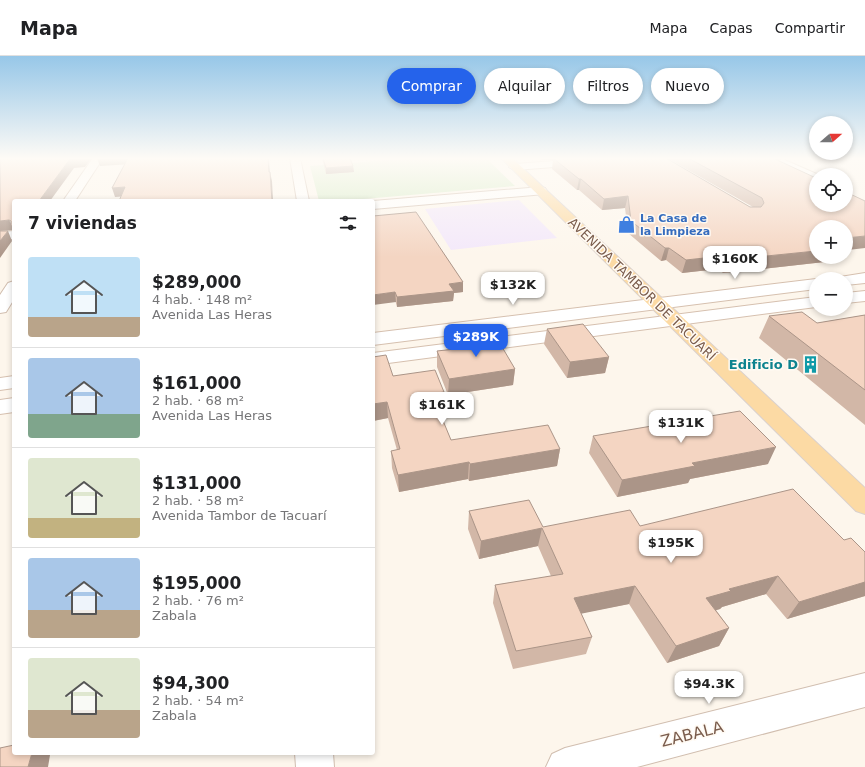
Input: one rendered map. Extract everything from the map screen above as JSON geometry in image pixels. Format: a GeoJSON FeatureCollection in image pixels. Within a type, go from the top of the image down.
{"type":"FeatureCollection","features":[{"type":"Feature","properties":{"kind":"main road","name":"AVENIDA TAMBOR DE TACUARÍ"},"geometry":{"type":"LineString","coordinates":[[541,191],[865,504]]}},
{"type":"Feature","properties":{"kind":"street"},"geometry":{"type":"LineString","coordinates":[[375,205],[539,191]]}},
{"type":"Feature","properties":{"kind":"street"},"geometry":{"type":"LineString","coordinates":[[0,236],[12,235]]}},
{"type":"Feature","properties":{"kind":"street"},"geometry":{"type":"LineString","coordinates":[[853,279],[865,278]]}},
{"type":"Feature","properties":{"kind":"street"},"geometry":{"type":"LineString","coordinates":[[375,339],[809,285]]}},
{"type":"Feature","properties":{"kind":"street"},"geometry":{"type":"LineString","coordinates":[[0,308],[12,289]]}},
{"type":"Feature","properties":{"kind":"street"},"geometry":{"type":"LineString","coordinates":[[853,297],[865,296]]}},
{"type":"Feature","properties":{"kind":"street"},"geometry":{"type":"LineString","coordinates":[[375,359],[809,303]]}},
{"type":"Feature","properties":{"kind":"street"},"geometry":{"type":"LineString","coordinates":[[0,384],[12,382]]}},
{"type":"Feature","properties":{"kind":"street"},"geometry":{"type":"LineString","coordinates":[[0,407],[12,405]]}},
{"type":"Feature","properties":{"kind":"street","name":"ZABALA"},"geometry":{"type":"LineString","coordinates":[[564,767],[865,690]]}},
{"type":"Feature","properties":{"kind":"street"},"geometry":{"type":"LineString","coordinates":[[314,755],[315,767]]}},
{"type":"Feature","properties":{"kind":"shaded area"},"geometry":{"type":"Polygon","coordinates":[[[519,200],[557,238],[451,250],[425,209],[519,200]]]}},
{"type":"Feature","properties":{"kind":"green space"},"geometry":{"type":"Polygon","coordinates":[[[316,191],[455,191],[363,199],[318,199],[316,191]]]}},
{"type":"Feature","properties":{"kind":"building"},"geometry":{"type":"Polygon","coordinates":[[[0,191],[46,191],[40,199],[12,199],[12,225],[11,227],[11,221],[9,220],[0,221],[0,191]]]}},
{"type":"Feature","properties":{"kind":"building"},"geometry":{"type":"Polygon","coordinates":[[[123,191],[271,191],[272,199],[120,199],[123,191]]]}},
{"type":"Feature","properties":{"kind":"building"},"geometry":{"type":"Polygon","coordinates":[[[595,191],[723,191],[750,207],[761,207],[764,203],[762,198],[749,191],[809,191],[809,212],[853,212],[853,195],[865,201],[865,236],[853,237],[853,220],[809,220],[809,252],[727,260],[722,256],[686,260],[669,248],[665,248],[631,221],[628,196],[604,199],[595,191]]]}},
{"type":"Feature","properties":{"kind":"building"},"geometry":{"type":"Polygon","coordinates":[[[416,212],[463,282],[449,284],[454,291],[397,297],[395,292],[375,295],[375,216],[416,212]]]}},
{"type":"Feature","properties":{"kind":"building"},"geometry":{"type":"Polygon","coordinates":[[[0,231],[8,231],[0,241],[0,231]]]}},
{"type":"Feature","properties":{"kind":"building"},"geometry":{"type":"Polygon","coordinates":[[[802,312],[817,323],[865,315],[865,390],[769,316],[802,312]]]}},
{"type":"Feature","properties":{"kind":"building"},"geometry":{"type":"Polygon","coordinates":[[[583,324],[609,357],[570,362],[547,329],[583,324]]]}},
{"type":"Feature","properties":{"kind":"building"},"geometry":{"type":"Polygon","coordinates":[[[495,335],[515,369],[449,379],[437,351],[464,348],[460,340],[495,335]]]}},
{"type":"Feature","properties":{"kind":"building"},"geometry":{"type":"Polygon","coordinates":[[[386,355],[393,376],[435,370],[444,392],[432,394],[451,440],[548,425],[560,449],[470,464],[469,462],[398,475],[391,451],[400,449],[387,402],[375,404],[375,357],[386,355]]]}},
{"type":"Feature","properties":{"kind":"building"},"geometry":{"type":"Polygon","coordinates":[[[740,411],[776,447],[692,463],[695,466],[622,480],[593,436],[740,411]]]}},
{"type":"Feature","properties":{"kind":"building"},"geometry":{"type":"Polygon","coordinates":[[[793,489],[844,540],[851,538],[865,552],[865,582],[799,602],[778,576],[729,589],[731,591],[706,598],[729,628],[676,646],[635,586],[574,598],[592,637],[516,651],[495,585],[563,574],[542,528],[481,541],[469,511],[529,500],[543,527],[630,510],[640,526],[793,489]]]}},
{"type":"Feature","properties":{"kind":"building"},"geometry":{"type":"Polygon","coordinates":[[[12,745],[12,755],[31,755],[28,767],[0,767],[0,748],[12,745]]]}},
{"type":"Feature","properties":{"kind":"place","name":"La Casa de la Limpieza"},"geometry":{"type":"Point","coordinates":[627,224]}},
{"type":"Feature","properties":{"kind":"place","name":"Edificio D"},"geometry":{"type":"Point","coordinates":[811,364]}}]}
